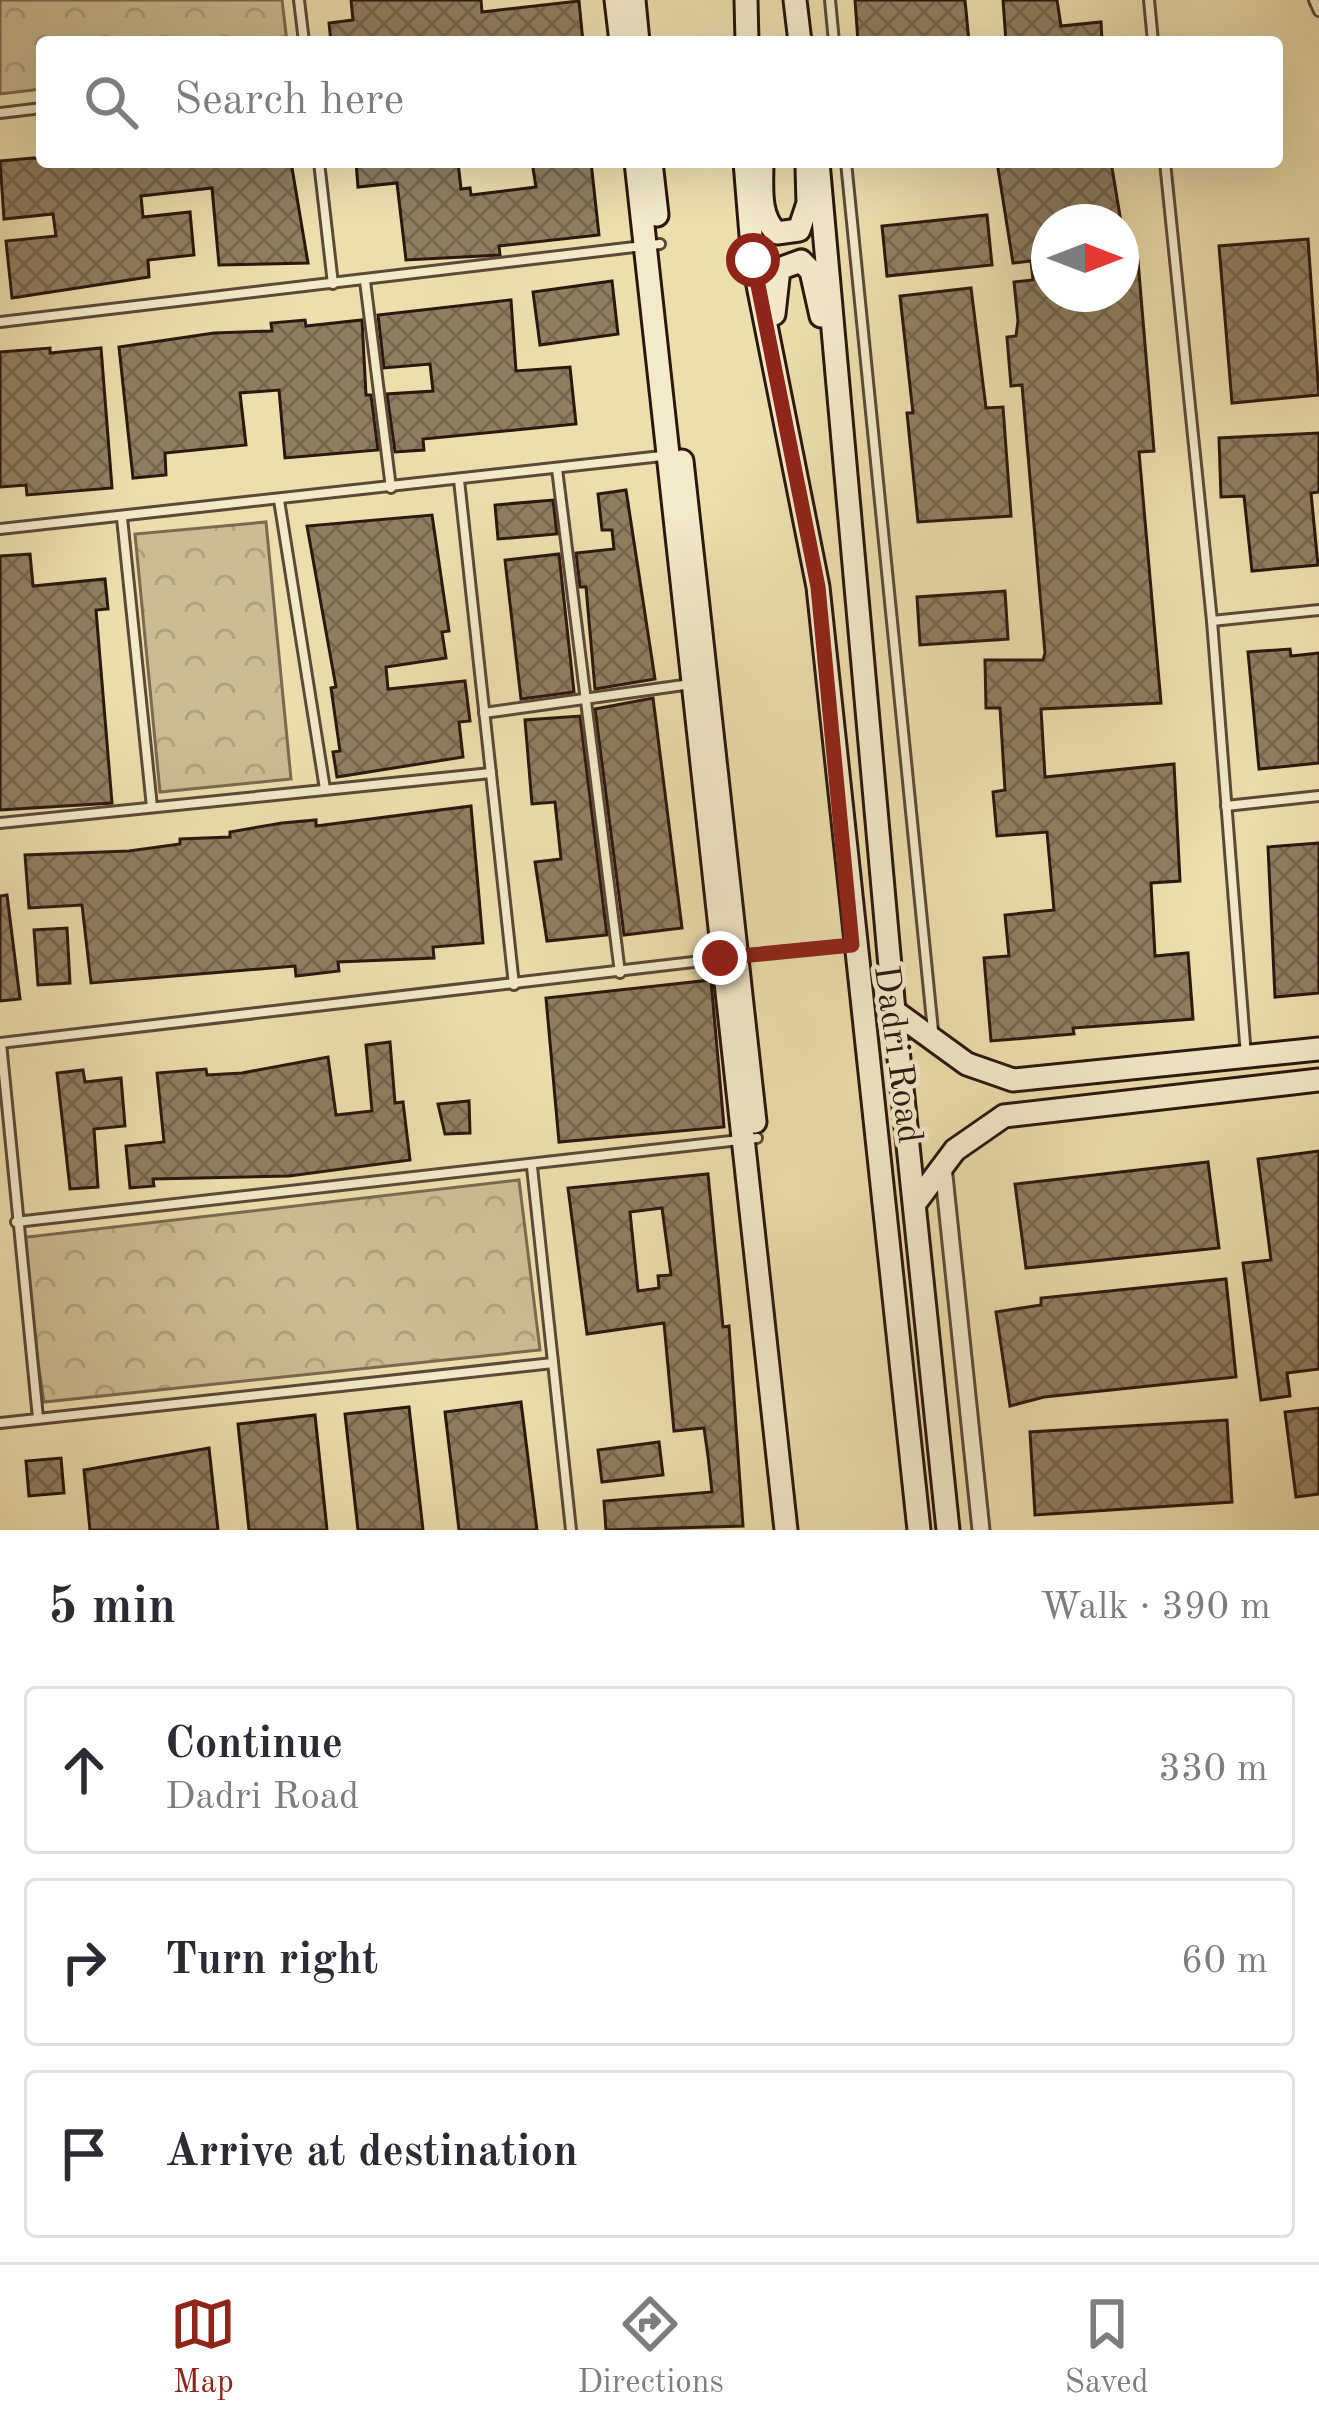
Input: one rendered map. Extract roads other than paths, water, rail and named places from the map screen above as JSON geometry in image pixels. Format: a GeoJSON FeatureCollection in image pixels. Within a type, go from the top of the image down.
{"type":"FeatureCollection","features":[{"type":"Feature","properties":{"kind":"main road"},"geometry":{"type":"LineString","coordinates":[[616,0],[620,36]]}},
{"type":"Feature","properties":{"kind":"main road"},"geometry":{"type":"LineString","coordinates":[[634,0],[637,36]]}},
{"type":"Feature","properties":{"kind":"main road"},"geometry":{"type":"LineString","coordinates":[[746,0],[747,36]]}},
{"type":"Feature","properties":{"kind":"main road"},"geometry":{"type":"LineString","coordinates":[[795,0],[799,36]]}},
{"type":"Feature","properties":{"kind":"main road"},"geometry":{"type":"LineString","coordinates":[[637,168],[653,245]]}},
{"type":"Feature","properties":{"kind":"main road"},"geometry":{"type":"LineString","coordinates":[[651,168],[653,245],[674,454],[750,1139],[800,1530]]}},
{"type":"Feature","properties":{"kind":"main road","name":"Dadri Road"},"geometry":{"type":"LineString","coordinates":[[745,168],[753,260],[818,587],[852,945],[892,1250],[919,1530]]}},
{"type":"Feature","properties":{"kind":"main road"},"geometry":{"type":"LineString","coordinates":[[762,168],[768,226],[788,233],[805,221],[807,168]]}},
{"type":"Feature","properties":{"kind":"main road","name":"Dadri Road"},"geometry":{"type":"LineString","coordinates":[[819,168],[894,1011],[948,1530]]}},
{"type":"Feature","properties":{"kind":"main road"},"geometry":{"type":"LineString","coordinates":[[778,392],[774,286],[779,268],[802,261],[817,288],[840,433]]}},
{"type":"Feature","properties":{"kind":"main road"},"geometry":{"type":"LineString","coordinates":[[894,1011],[934,1045],[967,1064],[1013,1080],[1319,1049]]}},
{"type":"Feature","properties":{"kind":"main road"},"geometry":{"type":"LineString","coordinates":[[916,1202],[955,1150],[1004,1116],[1319,1080]]}},
{"type":"Feature","properties":{"kind":"main road"},"geometry":{"type":"LineString","coordinates":[[750,1139],[786,1530]]}},
{"type":"Feature","properties":{"kind":"street"},"geometry":{"type":"LineString","coordinates":[[1246,1058],[1249,1088]]}},
{"type":"Feature","properties":{"kind":"street"},"geometry":{"type":"LineString","coordinates":[[944,1166],[980,1530]]}},
{"type":"Feature","properties":{"kind":"lane"},"geometry":{"type":"LineString","coordinates":[[299,0],[303,36]]}},
{"type":"Feature","properties":{"kind":"lane"},"geometry":{"type":"LineString","coordinates":[[830,0],[833,36]]}},
{"type":"Feature","properties":{"kind":"lane"},"geometry":{"type":"LineString","coordinates":[[1148,0],[1152,36]]}},
{"type":"Feature","properties":{"kind":"lane"},"geometry":{"type":"LineString","coordinates":[[1314,0],[1319,11]]}},
{"type":"Feature","properties":{"kind":"lane"},"geometry":{"type":"LineString","coordinates":[[0,113],[36,109]]}},
{"type":"Feature","properties":{"kind":"lane"},"geometry":{"type":"LineString","coordinates":[[320,168],[333,284]]}},
{"type":"Feature","properties":{"kind":"lane"},"geometry":{"type":"LineString","coordinates":[[847,168],[934,1045]]}},
{"type":"Feature","properties":{"kind":"lane"},"geometry":{"type":"LineString","coordinates":[[1166,168],[1212,621],[1246,1058]]}},
{"type":"Feature","properties":{"kind":"lane"},"geometry":{"type":"LineString","coordinates":[[0,322],[653,245]]}},
{"type":"Feature","properties":{"kind":"lane"},"geometry":{"type":"LineString","coordinates":[[365,281],[391,488]]}},
{"type":"Feature","properties":{"kind":"lane"},"geometry":{"type":"LineString","coordinates":[[0,529],[674,454]]}},
{"type":"Feature","properties":{"kind":"lane"},"geometry":{"type":"LineString","coordinates":[[557,469],[620,973]]}},
{"type":"Feature","properties":{"kind":"lane"},"geometry":{"type":"LineString","coordinates":[[459,480],[514,986]]}},
{"type":"Feature","properties":{"kind":"lane"},"geometry":{"type":"LineString","coordinates":[[279,500],[325,790]]}},
{"type":"Feature","properties":{"kind":"lane"},"geometry":{"type":"LineString","coordinates":[[122,518],[152,807]]}},
{"type":"Feature","properties":{"kind":"lane"},"geometry":{"type":"LineString","coordinates":[[1212,621],[1319,610]]}},
{"type":"Feature","properties":{"kind":"lane"},"geometry":{"type":"LineString","coordinates":[[484,713],[701,682]]}},
{"type":"Feature","properties":{"kind":"lane"},"geometry":{"type":"LineString","coordinates":[[0,823],[491,773]]}},
{"type":"Feature","properties":{"kind":"lane"},"geometry":{"type":"LineString","coordinates":[[1226,806],[1319,796]]}},
{"type":"Feature","properties":{"kind":"lane"},"geometry":{"type":"LineString","coordinates":[[38,1418],[0,1043],[852,945]]}},
{"type":"Feature","properties":{"kind":"lane"},"geometry":{"type":"LineString","coordinates":[[16,1222],[750,1139]]}},
{"type":"Feature","properties":{"kind":"lane"},"geometry":{"type":"LineString","coordinates":[[532,1167],[571,1530]]}},
{"type":"Feature","properties":{"kind":"lane"},"geometry":{"type":"LineString","coordinates":[[0,1423],[553,1363]]}}]}
